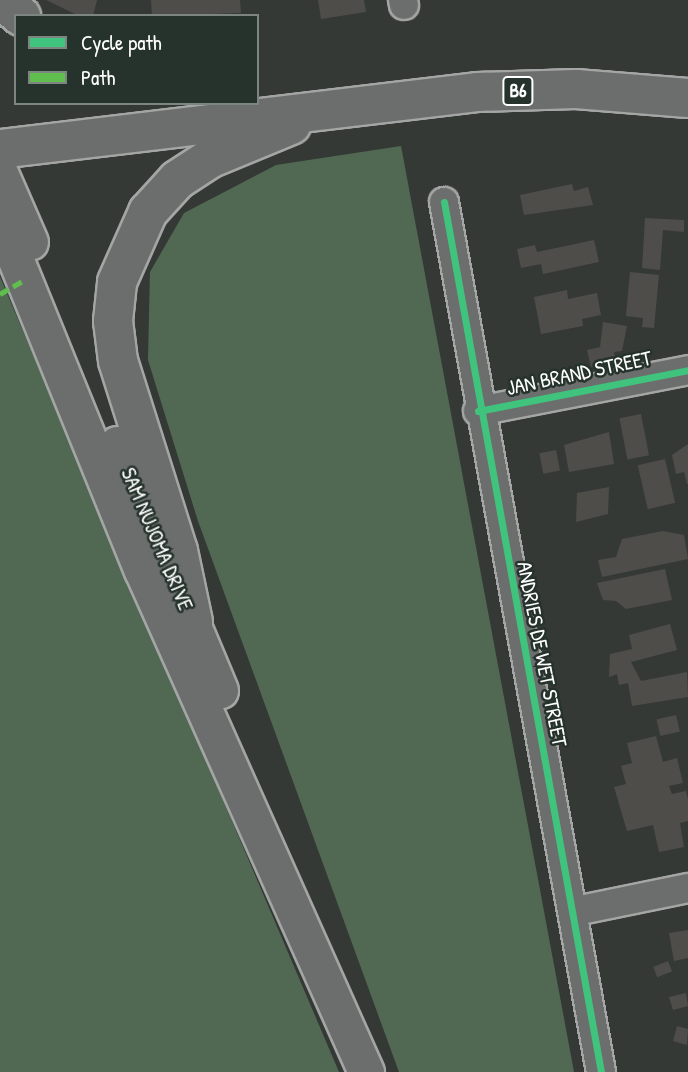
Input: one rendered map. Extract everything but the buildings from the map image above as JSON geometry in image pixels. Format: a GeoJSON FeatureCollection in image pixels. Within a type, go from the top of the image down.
{"type":"FeatureCollection","features":[{"type":"Feature","properties":{"kind":"highway"},"geometry":{"type":"LineString","coordinates":[[1,0],[18,14]]}},
{"type":"Feature","properties":{"kind":"highway","name":"B6"},"geometry":{"type":"LineString","coordinates":[[0,149],[349,104],[576,89],[688,98]]}},
{"type":"Feature","properties":{"kind":"highway","name":"B6"},"geometry":{"type":"LineString","coordinates":[[259,99],[349,104]]}},
{"type":"Feature","properties":{"kind":"highway"},"geometry":{"type":"LineString","coordinates":[[193,622],[178,551],[118,361],[113,321],[117,282],[148,212],[177,180],[209,159],[349,104]]}},
{"type":"Feature","properties":{"kind":"main road","name":"SAM NUJOMA DRIVE"},"geometry":{"type":"LineString","coordinates":[[0,173],[193,622],[281,845],[296,911]]}},
{"type":"Feature","properties":{"kind":"main road","name":"SAM NUJOMA DRIVE"},"geometry":{"type":"LineString","coordinates":[[0,220],[142,570],[366,1072]]}},
{"type":"Feature","properties":{"kind":"street","name":"ANDRIES DE WET STREET"},"geometry":{"type":"LineString","coordinates":[[444,202],[478,411],[576,911],[601,1072]]}},
{"type":"Feature","properties":{"kind":"street","name":"JAN BRAND STREET"},"geometry":{"type":"LineString","coordinates":[[478,411],[688,370]]}},
{"type":"Feature","properties":{"kind":"street"},"geometry":{"type":"LineString","coordinates":[[576,911],[688,888]]}},
{"type":"Feature","properties":{"kind":"green space"},"geometry":{"type":"Polygon","coordinates":[[[401,146],[574,1072],[399,1072],[198,521],[148,360],[150,272],[184,213],[276,165],[401,146]]]}},
{"type":"Feature","properties":{"kind":"green space"},"geometry":{"type":"Polygon","coordinates":[[[0,277],[339,1072],[0,1072],[0,277]]]}},
{"type":"Feature","properties":{"kind":"marked path"},"geometry":{"type":"LineString","coordinates":[[0,294],[26,279]]}},
{"type":"Feature","properties":{"kind":"cycle path"},"geometry":{"type":"LineString","coordinates":[[444,202],[601,1072]]}},
{"type":"Feature","properties":{"kind":"cycle path"},"geometry":{"type":"LineString","coordinates":[[478,411],[688,370]]}}]}
